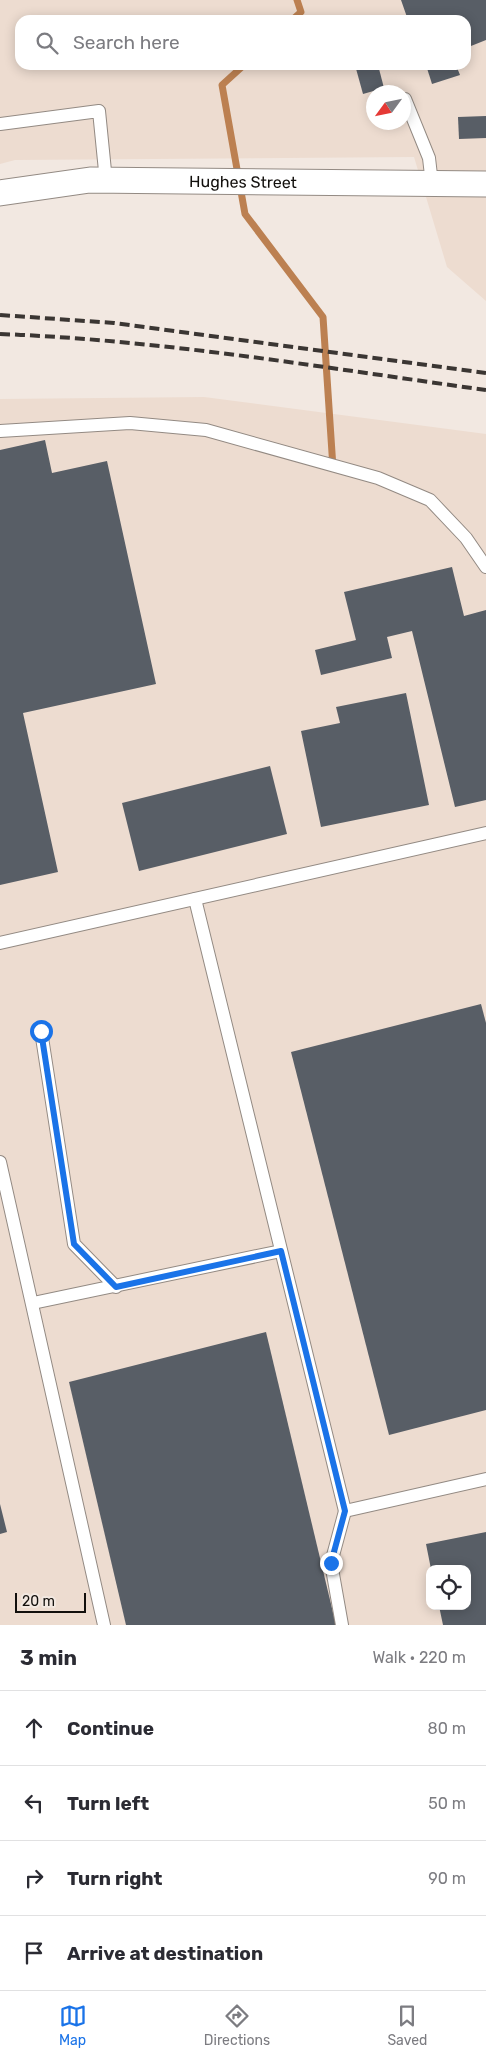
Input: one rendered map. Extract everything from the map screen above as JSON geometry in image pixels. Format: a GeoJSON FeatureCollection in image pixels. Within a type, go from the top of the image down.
{"type":"FeatureCollection","features":[{"type":"Feature","properties":{"kind":"street","name":"Hughes Street"},"geometry":{"type":"LineString","coordinates":[[0,193],[90,180],[486,184]]}},
{"type":"Feature","properties":{"kind":"lane"},"geometry":{"type":"LineString","coordinates":[[0,124],[99,111],[106,181]]}},
{"type":"Feature","properties":{"kind":"lane"},"geometry":{"type":"LineString","coordinates":[[411,114],[429,158],[432,184]]}},
{"type":"Feature","properties":{"kind":"lane"},"geometry":{"type":"LineString","coordinates":[[0,431],[130,422],[206,430],[378,478],[430,500],[466,538],[486,567]]}},
{"type":"Feature","properties":{"kind":"lane"},"geometry":{"type":"LineString","coordinates":[[0,943],[486,833]]}},
{"type":"Feature","properties":{"kind":"lane"},"geometry":{"type":"LineString","coordinates":[[195,899],[345,1511],[331,1563],[342,1625]]}},
{"type":"Feature","properties":{"kind":"lane"},"geometry":{"type":"LineString","coordinates":[[41,1031],[74,1244],[116,1287]]}},
{"type":"Feature","properties":{"kind":"lane"},"geometry":{"type":"LineString","coordinates":[[0,1162],[104,1625]]}},
{"type":"Feature","properties":{"kind":"lane"},"geometry":{"type":"LineString","coordinates":[[33,1304],[281,1251]]}},
{"type":"Feature","properties":{"kind":"lane"},"geometry":{"type":"LineString","coordinates":[[345,1511],[486,1478]]}},
{"type":"Feature","properties":{"kind":"shaded area"},"geometry":{"type":"Polygon","coordinates":[[[0,0],[486,0],[486,301],[447,267],[414,157],[15,160],[0,164],[0,0]]]}},
{"type":"Feature","properties":{"kind":"shaded area"},"geometry":{"type":"Polygon","coordinates":[[[204,397],[486,434],[486,1625],[0,1625],[0,399],[204,397]]]}},
{"type":"Feature","properties":{"kind":"building"},"geometry":{"type":"Polygon","coordinates":[[[401,0],[486,0],[486,40],[471,46],[471,15],[406,15],[401,0]]]}},
{"type":"Feature","properties":{"kind":"building"},"geometry":{"type":"Polygon","coordinates":[[[356,70],[379,70],[383,85],[366,85],[366,93],[363,94],[356,70]]]}},
{"type":"Feature","properties":{"kind":"building"},"geometry":{"type":"Polygon","coordinates":[[[428,70],[458,70],[460,75],[432,84],[428,70]]]}},
{"type":"Feature","properties":{"kind":"building"},"geometry":{"type":"Polygon","coordinates":[[[486,116],[486,138],[459,139],[458,117],[486,116]]]}},
{"type":"Feature","properties":{"kind":"building"},"geometry":{"type":"Polygon","coordinates":[[[45,440],[52,473],[107,461],[156,684],[23,713],[58,872],[0,885],[0,450],[45,440]]]}},
{"type":"Feature","properties":{"kind":"building"},"geometry":{"type":"Polygon","coordinates":[[[452,567],[464,616],[486,610],[486,800],[455,807],[412,631],[387,637],[392,658],[321,675],[315,650],[356,640],[344,592],[452,567]]]}},
{"type":"Feature","properties":{"kind":"building"},"geometry":{"type":"Polygon","coordinates":[[[406,693],[429,805],[321,827],[301,731],[340,723],[336,707],[406,693]]]}},
{"type":"Feature","properties":{"kind":"building"},"geometry":{"type":"Polygon","coordinates":[[[270,766],[287,834],[139,871],[122,803],[270,766]]]}},
{"type":"Feature","properties":{"kind":"building"},"geometry":{"type":"Polygon","coordinates":[[[481,1004],[486,1023],[486,1410],[389,1435],[291,1052],[481,1004]]]}},
{"type":"Feature","properties":{"kind":"building"},"geometry":{"type":"Polygon","coordinates":[[[266,1332],[336,1625],[126,1625],[69,1382],[266,1332]]]}},
{"type":"Feature","properties":{"kind":"building"},"geometry":{"type":"Polygon","coordinates":[[[0,1504],[7,1532],[0,1534],[0,1504]]]}},
{"type":"Feature","properties":{"kind":"building"},"geometry":{"type":"Polygon","coordinates":[[[486,1532],[486,1625],[443,1625],[440,1610],[471,1610],[471,1565],[430,1565],[426,1544],[486,1532]]]}},
{"type":"Feature","properties":{"kind":"waterway"},"geometry":{"type":"LineString","coordinates":[[297,0],[301,12],[298,15]]}},
{"type":"Feature","properties":{"kind":"waterway"},"geometry":{"type":"LineString","coordinates":[[238,70],[222,85],[245,214],[323,317],[333,468]]}},
{"type":"Feature","properties":{"kind":"railway"},"geometry":{"type":"LineString","coordinates":[[0,315],[114,323],[486,373]]}},
{"type":"Feature","properties":{"kind":"railway"},"geometry":{"type":"LineString","coordinates":[[0,334],[122,342],[244,356],[486,390]]}},
{"type":"Feature","properties":{"kind":"route"},"geometry":{"type":"LineString","coordinates":[[41,1031],[74,1244],[116,1287],[281,1251],[345,1511],[331,1563]]}}]}
